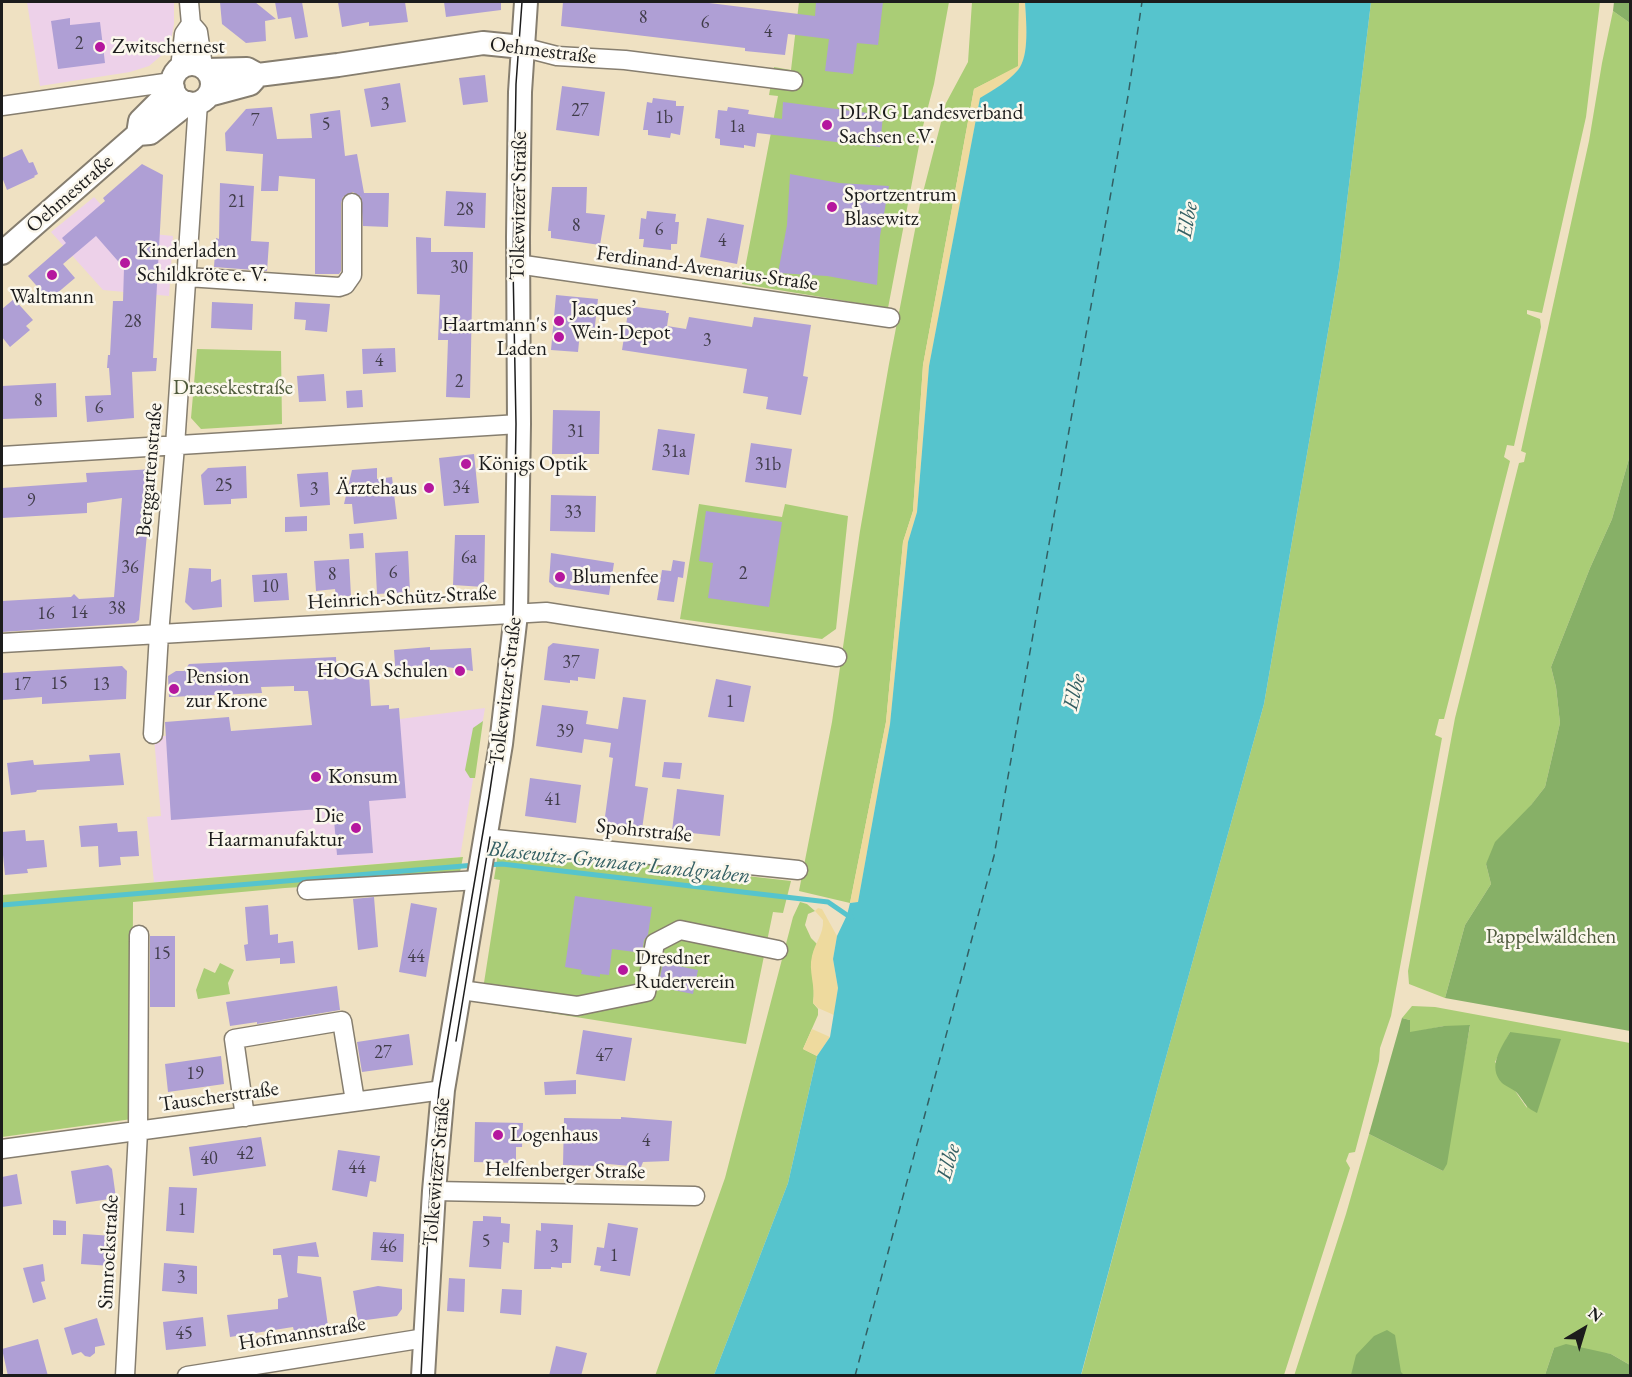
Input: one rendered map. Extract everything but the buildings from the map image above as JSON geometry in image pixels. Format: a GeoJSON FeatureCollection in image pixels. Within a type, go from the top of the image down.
{"type":"FeatureCollection","features":[{"type":"Feature","properties":{"kind":"main road","name":"Tolkewitzer Straße"},"geometry":{"type":"LineString","coordinates":[[423,1376],[434,1191],[443,1090],[510,678],[516,614],[519,424],[517,264],[522,47],[526,2]]}},
{"type":"Feature","properties":{"kind":"main road","name":"Oehmestraße"},"geometry":{"type":"LineString","coordinates":[[2,253],[138,134],[150,133],[187,90],[190,64],[205,68],[247,69],[258,75],[483,43],[522,47]]}},
{"type":"Feature","properties":{"kind":"main road","name":"Oehmestraße"},"geometry":{"type":"LineString","coordinates":[[187,90],[250,84],[258,75]]}},
{"type":"Feature","properties":{"kind":"street","name":"Berggartenstraße"},"geometry":{"type":"LineString","coordinates":[[153,734],[187,277],[187,90],[184,34],[190,24],[189,2]]}},
{"type":"Feature","properties":{"kind":"street","name":"Berggartenstraße"},"geometry":{"type":"LineString","coordinates":[[190,24],[198,32],[205,68]]}},
{"type":"Feature","properties":{"kind":"street","name":"Oehmestraße"},"geometry":{"type":"LineString","coordinates":[[522,47],[557,56],[625,60],[793,81]]}},
{"type":"Feature","properties":{"kind":"street"},"geometry":{"type":"LineString","coordinates":[[2,106],[104,91],[187,90]]}},
{"type":"Feature","properties":{"kind":"street"},"geometry":{"type":"LineString","coordinates":[[187,277],[339,287],[345,285],[352,275],[352,203]]}},
{"type":"Feature","properties":{"kind":"street","name":"Ferdinand-Avenarius-Straße"},"geometry":{"type":"LineString","coordinates":[[517,264],[890,318]]}},
{"type":"Feature","properties":{"kind":"street"},"geometry":{"type":"LineString","coordinates":[[2,456],[519,424]]}},
{"type":"Feature","properties":{"kind":"street","name":"Heinrich-Schütz-Straße"},"geometry":{"type":"LineString","coordinates":[[2,643],[546,612],[837,657]]}},
{"type":"Feature","properties":{"kind":"street","name":"Spohrstraße"},"geometry":{"type":"LineString","coordinates":[[485,841],[798,870]]}},
{"type":"Feature","properties":{"kind":"street"},"geometry":{"type":"LineString","coordinates":[[308,890],[479,879]]}},
{"type":"Feature","properties":{"kind":"street"},"geometry":{"type":"LineString","coordinates":[[461,990],[577,1006],[646,992],[655,942],[680,930],[778,950]]}},
{"type":"Feature","properties":{"kind":"street","name":"Simrockstraße"},"geometry":{"type":"LineString","coordinates":[[125,1376],[138,1132],[139,935]]}},
{"type":"Feature","properties":{"kind":"street"},"geometry":{"type":"LineString","coordinates":[[245,1117],[234,1039],[342,1021],[354,1101]]}},
{"type":"Feature","properties":{"kind":"street","name":"Tauscherstraße"},"geometry":{"type":"LineString","coordinates":[[2,1149],[443,1090]]}},
{"type":"Feature","properties":{"kind":"street","name":"Helfenberger Straße"},"geometry":{"type":"LineString","coordinates":[[434,1191],[695,1196]]}},
{"type":"Feature","properties":{"kind":"street","name":"Hofmannstraße"},"geometry":{"type":"LineString","coordinates":[[187,1376],[425,1338]]}},
{"type":"Feature","properties":{"kind":"shaded area","name":"Zwitschernest"},"geometry":{"type":"Polygon","coordinates":[[[27,2],[174,2],[171,40],[162,55],[149,66],[130,72],[40,86],[27,2]]]}},
{"type":"Feature","properties":{"kind":"shaded area","name":"Kinderladen Schildkröte e. V."},"geometry":{"type":"Polygon","coordinates":[[[94,197],[125,231],[173,236],[169,296],[103,290],[51,232],[94,197]]]}},
{"type":"Feature","properties":{"kind":"shaded area","name":"Konsum"},"geometry":{"type":"Polygon","coordinates":[[[485,708],[460,857],[154,882],[147,817],[161,816],[154,738],[400,719],[485,708]]]}},
{"type":"Feature","properties":{"kind":"green space","name":"Sportzentrum Blasewitz"},"geometry":{"type":"Polygon","coordinates":[[[799,2],[949,2],[888,308],[742,284],[778,96],[769,95],[774,67],[791,70],[799,2]]]}},
{"type":"Feature","properties":{"kind":"green space"},"geometry":{"type":"Polygon","coordinates":[[[972,2],[1019,2],[1018,67],[974,89],[923,365],[913,511],[903,542],[886,722],[850,903],[799,891],[832,722],[860,531],[920,204],[946,103],[968,62],[972,2]]]}},
{"type":"Feature","properties":{"kind":"green space"},"geometry":{"type":"Polygon","coordinates":[[[1371,2],[1600,2],[1586,117],[1542,313],[1527,310],[1527,314],[1540,319],[1541,327],[1514,446],[1507,445],[1504,457],[1510,461],[1444,719],[1439,719],[1435,735],[1442,738],[1391,1016],[1380,1048],[1379,1061],[1355,1152],[1349,1153],[1346,1161],[1350,1168],[1284,1375],[1081,1376],[1160,1079],[1264,704],[1339,268],[1371,2]]]}},
{"type":"Feature","properties":{"kind":"green space"},"geometry":{"type":"Polygon","coordinates":[[[1614,2],[1630,2],[1630,23],[1613,11],[1614,2]]]}},
{"type":"Feature","properties":{"kind":"green space"},"geometry":{"type":"Polygon","coordinates":[[[1613,11],[1630,23],[1630,455],[1612,519],[1551,667],[1560,723],[1545,787],[1486,864],[1491,884],[1465,925],[1445,998],[1409,984],[1408,971],[1455,718],[1519,463],[1524,462],[1526,453],[1521,451],[1589,141],[1613,11]]]}},
{"type":"Feature","properties":{"kind":"green space","name":"Draesekestraße"},"geometry":{"type":"Polygon","coordinates":[[[197,349],[281,351],[282,424],[201,429],[191,418],[197,349]]]}},
{"type":"Feature","properties":{"kind":"green space","name":"Pappelwäldchen"},"geometry":{"type":"Polygon","coordinates":[[[1630,455],[1630,1031],[1445,998],[1465,925],[1491,884],[1486,864],[1495,842],[1545,787],[1560,723],[1551,667],[1612,519],[1630,455]]]}},
{"type":"Feature","properties":{"kind":"green space"},"geometry":{"type":"Polygon","coordinates":[[[699,504],[782,517],[785,504],[848,516],[836,629],[822,639],[680,619],[699,504]]]}},
{"type":"Feature","properties":{"kind":"green space"},"geometry":{"type":"Polygon","coordinates":[[[483,721],[475,778],[470,778],[465,770],[473,728],[483,721]]]}},
{"type":"Feature","properties":{"kind":"green space","name":"Dresdner Ruderverein"},"geometry":{"type":"Polygon","coordinates":[[[499,848],[791,881],[783,913],[773,912],[746,1044],[481,1002],[500,880],[494,879],[499,848]]]}},
{"type":"Feature","properties":{"kind":"green space"},"geometry":{"type":"Polygon","coordinates":[[[463,857],[459,877],[285,888],[133,902],[132,1119],[2,1137],[2,895],[463,857]]]}},
{"type":"Feature","properties":{"kind":"green space"},"geometry":{"type":"Polygon","coordinates":[[[800,902],[807,904],[815,911],[808,914],[805,925],[811,938],[817,944],[812,967],[813,1003],[818,1009],[818,1015],[803,1049],[817,1056],[788,1183],[714,1375],[655,1376],[725,1178],[793,917],[800,902]]]}},
{"type":"Feature","properties":{"kind":"green space"},"geometry":{"type":"Polygon","coordinates":[[[220,963],[234,970],[228,983],[230,994],[198,999],[196,990],[204,968],[215,973],[220,963]]]}},
{"type":"Feature","properties":{"kind":"green space"},"geometry":{"type":"Polygon","coordinates":[[[1412,1006],[1435,1007],[1630,1043],[1630,1365],[1611,1354],[1554,1348],[1545,1375],[1294,1376],[1369,1134],[1443,1171],[1470,1026],[1444,1026],[1410,1033],[1410,1020],[1402,1018],[1412,1006]],[[1510,1032],[1495,1062],[1527,1108],[1510,1032]]]}},
{"type":"Feature","properties":{"kind":"green space"},"geometry":{"type":"Polygon","coordinates":[[[1402,1018],[1410,1020],[1410,1032],[1444,1026],[1470,1025],[1447,1164],[1443,1171],[1369,1134],[1402,1018]]]}},
{"type":"Feature","properties":{"kind":"green space"},"geometry":{"type":"Polygon","coordinates":[[[1510,1032],[1561,1039],[1537,1113],[1528,1107],[1516,1092],[1502,1083],[1496,1071],[1497,1058],[1510,1032]]]}},
{"type":"Feature","properties":{"kind":"green space"},"geometry":{"type":"Polygon","coordinates":[[[1387,1330],[1395,1335],[1401,1372],[1404,1375],[1351,1375],[1356,1355],[1374,1336],[1387,1330]]]}},
{"type":"Feature","properties":{"kind":"green space"},"geometry":{"type":"Polygon","coordinates":[[[1566,1344],[1611,1354],[1630,1365],[1630,1375],[1545,1375],[1554,1348],[1566,1344]]]}},
{"type":"Feature","properties":{"kind":"sand"},"geometry":{"type":"Polygon","coordinates":[[[1019,2],[1025,2],[1024,56],[1022,64],[1014,75],[980,99],[929,366],[917,512],[908,542],[890,724],[858,902],[850,903],[886,722],[903,542],[913,511],[923,365],[974,89],[1018,66],[1019,2]]]}},
{"type":"Feature","properties":{"kind":"sand"},"geometry":{"type":"Polygon","coordinates":[[[818,908],[822,909],[837,936],[833,959],[838,988],[834,1015],[818,1008],[813,1003],[811,962],[823,925],[823,920],[815,911],[818,908]]]}},
{"type":"Feature","properties":{"kind":"sand"},"geometry":{"type":"Polygon","coordinates":[[[812,1029],[830,1037],[817,1056],[803,1049],[812,1029]]]}},
{"type":"Feature","properties":{"kind":"water","name":"Elbe"},"geometry":{"type":"Polygon","coordinates":[[[1025,2],[1371,2],[1339,268],[1264,704],[1081,1375],[714,1375],[788,1183],[817,1056],[830,1037],[838,988],[833,959],[837,936],[850,903],[858,902],[890,724],[908,542],[917,512],[929,366],[980,98],[1010,78],[1022,64],[1026,47],[1025,2]]]}},
{"type":"Feature","properties":{"kind":"waterway","name":"Blasewitz‐Grunaer Landgraben"},"geometry":{"type":"LineString","coordinates":[[487,865],[502,864],[828,902],[852,917]]}},
{"type":"Feature","properties":{"kind":"waterway","name":"Blasewitz‐Grunaer Landgraben"},"geometry":{"type":"LineString","coordinates":[[2,905],[475,865]]}},
{"type":"Feature","properties":{"kind":"ferry route"},"geometry":{"type":"LineString","coordinates":[[855,1376],[994,856],[1128,96],[1142,2]]}},
{"type":"Feature","properties":{"kind":"tram line"},"geometry":{"type":"LineString","coordinates":[[421,1376],[430,1191],[439,1090],[489,797],[507,677],[513,614],[516,424],[513,265],[516,84],[522,2]]}},
{"type":"Feature","properties":{"kind":"tram line"},"geometry":{"type":"LineString","coordinates":[[456,1041],[490,837]]}},
{"type":"Feature","properties":{"kind":"place","name":"Zwitschernest"},"geometry":{"type":"Point","coordinates":[100,47]}},
{"type":"Feature","properties":{"kind":"place","name":"DLRG Landesverband Sachsen e.V."},"geometry":{"type":"Point","coordinates":[827,125]}},
{"type":"Feature","properties":{"kind":"place","name":"Sportzentrum Blasewitz"},"geometry":{"type":"Point","coordinates":[832,207]}},
{"type":"Feature","properties":{"kind":"place","name":"Kinderladen Schildkröte e. V."},"geometry":{"type":"Point","coordinates":[125,263]}},
{"type":"Feature","properties":{"kind":"place","name":"Waltmann"},"geometry":{"type":"Point","coordinates":[52,275]}},
{"type":"Feature","properties":{"kind":"place","name":"Jacques’ Wein-Depot"},"geometry":{"type":"Point","coordinates":[559,321]}},
{"type":"Feature","properties":{"kind":"place","name":"Haartmann's Laden"},"geometry":{"type":"Point","coordinates":[559,337]}},
{"type":"Feature","properties":{"kind":"place","name":"Königs Optik"},"geometry":{"type":"Point","coordinates":[466,464]}},
{"type":"Feature","properties":{"kind":"place","name":"Ärztehaus"},"geometry":{"type":"Point","coordinates":[429,488]}},
{"type":"Feature","properties":{"kind":"place","name":"Blumenfee"},"geometry":{"type":"Point","coordinates":[560,577]}},
{"type":"Feature","properties":{"kind":"place","name":"HOGA Schulen"},"geometry":{"type":"Point","coordinates":[460,671]}},
{"type":"Feature","properties":{"kind":"place","name":"Pension zur Krone"},"geometry":{"type":"Point","coordinates":[174,689]}},
{"type":"Feature","properties":{"kind":"place","name":"Konsum"},"geometry":{"type":"Point","coordinates":[316,777]}},
{"type":"Feature","properties":{"kind":"place","name":"Die Haarmanufaktur"},"geometry":{"type":"Point","coordinates":[356,828]}},
{"type":"Feature","properties":{"kind":"place","name":"Dresdner Ruderverein"},"geometry":{"type":"Point","coordinates":[623,970]}},
{"type":"Feature","properties":{"kind":"place","name":"Logenhaus"},"geometry":{"type":"Point","coordinates":[498,1135]}}]}
